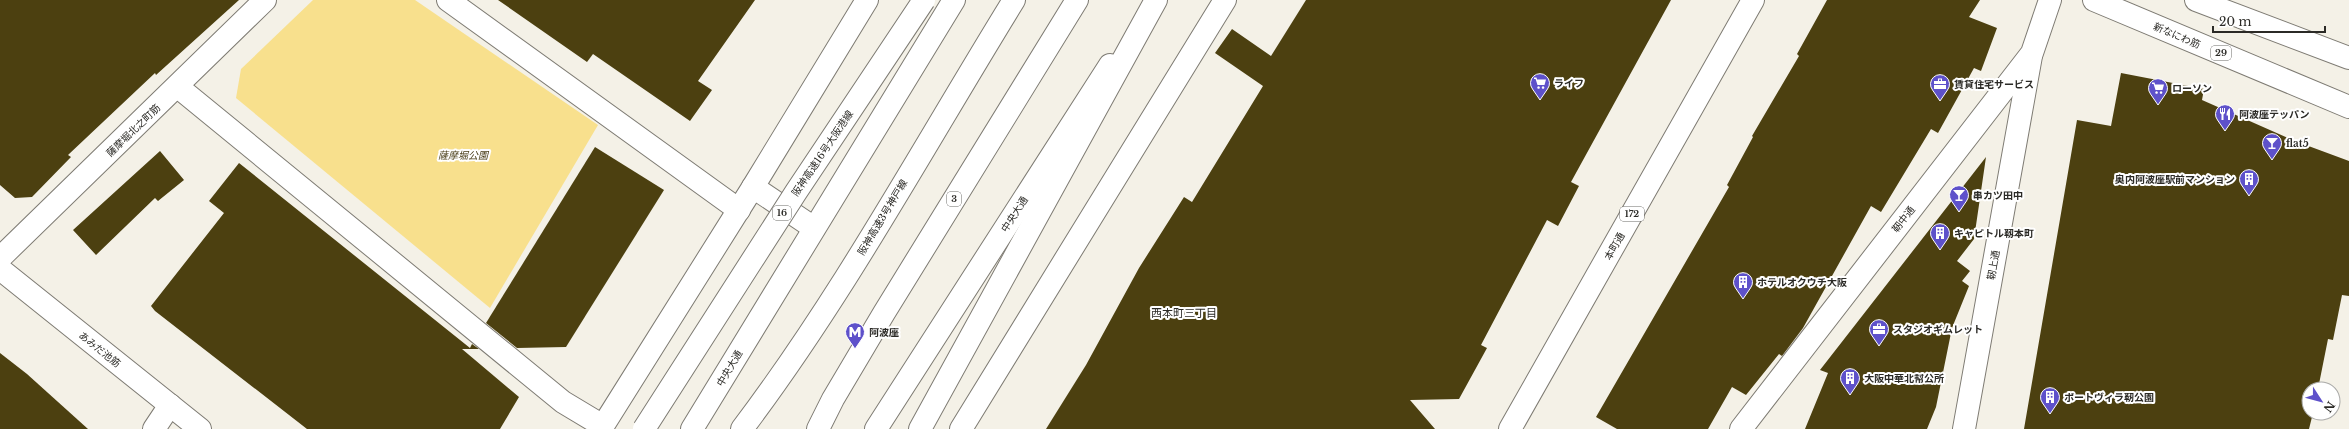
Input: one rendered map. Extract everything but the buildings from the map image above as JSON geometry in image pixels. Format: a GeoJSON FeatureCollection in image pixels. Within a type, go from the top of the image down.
{"type":"FeatureCollection","features":[{"type":"Feature","properties":{"kind":"main road","name":"薩摩堀北之町筋"},"geometry":{"type":"LineString","coordinates":[[0,258],[178,87],[265,0]]}},
{"type":"Feature","properties":{"kind":"main road"},"geometry":{"type":"LineString","coordinates":[[448,0],[739,210]]}},
{"type":"Feature","properties":{"kind":"main road"},"geometry":{"type":"LineString","coordinates":[[178,87],[563,402],[602,428],[739,210],[867,0]]}},
{"type":"Feature","properties":{"kind":"main road","name":"阪神高速16号大阪港線"},"geometry":{"type":"LineString","coordinates":[[644,429],[796,192],[924,0]]}},
{"type":"Feature","properties":{"kind":"main road","name":"中央大通"},"geometry":{"type":"LineString","coordinates":[[692,429],[954,0]]}},
{"type":"Feature","properties":{"kind":"main road","name":"阪神高速3号神戸線"},"geometry":{"type":"LineString","coordinates":[[742,429],[791,360],[844,278],[1014,0]]}},
{"type":"Feature","properties":{"kind":"main road","name":"3"},"geometry":{"type":"LineString","coordinates":[[818,429],[833,399],[884,313],[1077,0]]}},
{"type":"Feature","properties":{"kind":"main road","name":"中央大通"},"geometry":{"type":"LineString","coordinates":[[876,429],[1152,0]]}},
{"type":"Feature","properties":{"kind":"main road"},"geometry":{"type":"LineString","coordinates":[[920,429],[1156,0]]}},
{"type":"Feature","properties":{"kind":"main road"},"geometry":{"type":"LineString","coordinates":[[961,429],[1224,0]]}},
{"type":"Feature","properties":{"kind":"main road","name":"本町通"},"geometry":{"type":"LineString","coordinates":[[1510,429],[1753,0]]}},
{"type":"Feature","properties":{"kind":"main road","name":"靭中通"},"geometry":{"type":"LineString","coordinates":[[1741,429],[2032,53],[2050,0]]}},
{"type":"Feature","properties":{"kind":"main road","name":"新なにわ筋"},"geometry":{"type":"LineString","coordinates":[[2094,0],[2349,107]]}},
{"type":"Feature","properties":{"kind":"main road"},"geometry":{"type":"LineString","coordinates":[[2196,0],[2349,58]]}},
{"type":"Feature","properties":{"kind":"main road"},"geometry":{"type":"LineString","coordinates":[[2233,0],[2314,44]]}},
{"type":"Feature","properties":{"kind":"main road","name":"靭上通"},"geometry":{"type":"LineString","coordinates":[[1964,429],[2032,53]]}},
{"type":"Feature","properties":{"kind":"main road"},"geometry":{"type":"LineString","coordinates":[[753,187],[814,228]]}},
{"type":"Feature","properties":{"kind":"main road","name":"あみだ池筋"},"geometry":{"type":"LineString","coordinates":[[0,269],[200,429]]}},
{"type":"Feature","properties":{"kind":"main road"},"geometry":{"type":"LineString","coordinates":[[154,429],[170,405]]}},
{"type":"Feature","properties":{"kind":"green space","name":"薩摩堀公園"},"geometry":{"type":"Polygon","coordinates":[[[313,0],[415,0],[598,125],[490,308],[236,98],[241,69],[313,0]]]}},
{"type":"Feature","properties":{"kind":"place","name":"ライフ"},"geometry":{"type":"Point","coordinates":[1540,100]}},
{"type":"Feature","properties":{"kind":"place","name":"賃貸住宅サービス"},"geometry":{"type":"Point","coordinates":[1940,101]}},
{"type":"Feature","properties":{"kind":"place","name":"ローソン"},"geometry":{"type":"Point","coordinates":[2158,105]}},
{"type":"Feature","properties":{"kind":"place","name":"阿波座テッパン"},"geometry":{"type":"Point","coordinates":[2225,131]}},
{"type":"Feature","properties":{"kind":"place","name":"flat5"},"geometry":{"type":"Point","coordinates":[2272,160]}},
{"type":"Feature","properties":{"kind":"place","name":"奥内阿波座駅前マンション"},"geometry":{"type":"Point","coordinates":[2249,196]}},
{"type":"Feature","properties":{"kind":"place","name":"串カツ田中"},"geometry":{"type":"Point","coordinates":[1959,212]}},
{"type":"Feature","properties":{"kind":"place","name":"キャピトル靱本町"},"geometry":{"type":"Point","coordinates":[1940,250]}},
{"type":"Feature","properties":{"kind":"place","name":"ホテルオクウチ大阪"},"geometry":{"type":"Point","coordinates":[1743,299]}},
{"type":"Feature","properties":{"kind":"place","name":"スタジオギムレット"},"geometry":{"type":"Point","coordinates":[1879,346]}},
{"type":"Feature","properties":{"kind":"place","name":"阿波座"},"geometry":{"type":"Point","coordinates":[855,349]}},
{"type":"Feature","properties":{"kind":"place","name":"大阪中華北幇公所"},"geometry":{"type":"Point","coordinates":[1850,395]}},
{"type":"Feature","properties":{"kind":"place","name":"ポートヴィラ靭公園"},"geometry":{"type":"Point","coordinates":[2050,414]}},
{"type":"Feature","properties":{"kind":"district","name":"西本町三丁目"},"geometry":{"type":"Point","coordinates":[1184,313]}}]}
